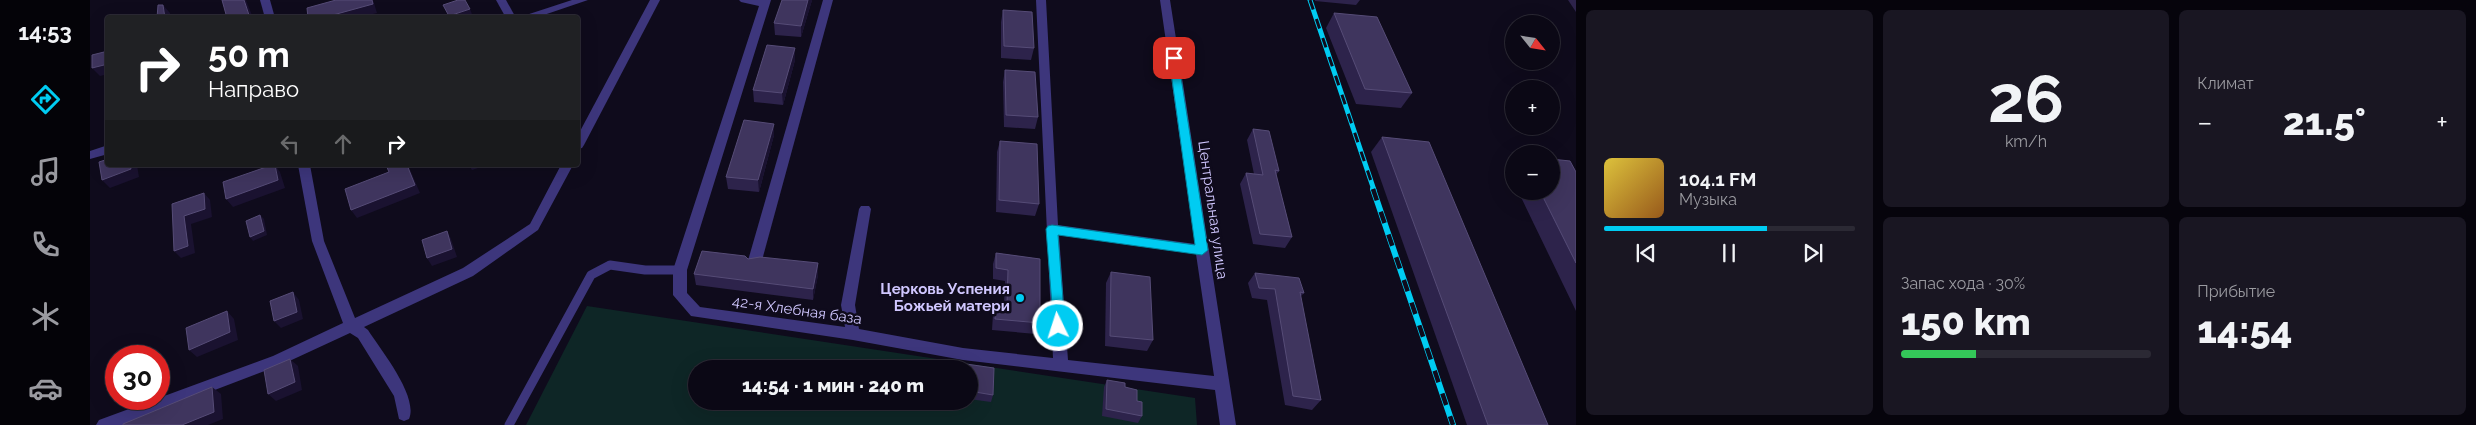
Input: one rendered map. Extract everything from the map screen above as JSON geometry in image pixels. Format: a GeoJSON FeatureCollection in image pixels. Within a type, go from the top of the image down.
{"type":"FeatureCollection","features":[{"type":"Feature","properties":{"kind":"street"},"geometry":{"type":"LineString","coordinates":[[265,0],[269,15]]}},
{"type":"Feature","properties":{"kind":"street"},"geometry":{"type":"LineString","coordinates":[[501,0],[509,15]]}},
{"type":"Feature","properties":{"kind":"street"},"geometry":{"type":"LineString","coordinates":[[532,15],[583,0]]}},
{"type":"Feature","properties":{"kind":"street"},"geometry":{"type":"LineString","coordinates":[[580,141],[655,0]]}},
{"type":"Feature","properties":{"kind":"street"},"geometry":{"type":"LineString","coordinates":[[744,0],[765,2]]}},
{"type":"Feature","properties":{"kind":"street"},"geometry":{"type":"LineString","coordinates":[[754,264],[828,0]]}},
{"type":"Feature","properties":{"kind":"street"},"geometry":{"type":"LineString","coordinates":[[1041,0],[1052,229],[1061,365]]}},
{"type":"Feature","properties":{"kind":"street","name":"Центральная улица"},"geometry":{"type":"LineString","coordinates":[[1165,0],[1228,425]]}},
{"type":"Feature","properties":{"kind":"street","name":"42-я Хлебная база"},"geometry":{"type":"LineString","coordinates":[[765,2],[680,270],[680,295],[696,312],[853,334],[963,354],[1222,384]]}},
{"type":"Feature","properties":{"kind":"street"},"geometry":{"type":"LineString","coordinates":[[90,155],[105,150]]}},
{"type":"Feature","properties":{"kind":"street"},"geometry":{"type":"LineString","coordinates":[[304,167],[318,242],[351,326],[364,334],[402,394],[404,414]]}},
{"type":"Feature","properties":{"kind":"street"},"geometry":{"type":"LineString","coordinates":[[104,425],[278,360],[468,272],[534,227],[566,167]]}},
{"type":"Feature","properties":{"kind":"street"},"geometry":{"type":"LineString","coordinates":[[853,334],[848,304],[864,209]]}},
{"type":"Feature","properties":{"kind":"street"},"geometry":{"type":"LineString","coordinates":[[1052,229],[1202,250]]}},
{"type":"Feature","properties":{"kind":"lane"},"geometry":{"type":"LineString","coordinates":[[509,425],[591,275],[610,265],[645,270],[680,270]]}},
{"type":"Feature","properties":{"kind":"green space"},"geometry":{"type":"Polygon","coordinates":[[[587,306],[944,360],[688,360],[688,410],[978,410],[978,365],[1195,398],[1197,425],[526,425],[587,306]]]}},
{"type":"Feature","properties":{"kind":"building"},"geometry":{"type":"Polygon","coordinates":[[[222,0],[244,0],[249,15],[226,15],[222,0]]]}},
{"type":"Feature","properties":{"kind":"building"},"geometry":{"type":"Polygon","coordinates":[[[336,0],[372,0],[373,4],[333,15],[308,15],[307,8],[336,0]]]}},
{"type":"Feature","properties":{"kind":"building"},"geometry":{"type":"Polygon","coordinates":[[[458,0],[465,0],[470,9],[448,15],[443,5],[458,0]]]}},
{"type":"Feature","properties":{"kind":"building"},"geometry":{"type":"Polygon","coordinates":[[[782,0],[808,0],[801,26],[774,23],[782,0]]]}},
{"type":"Feature","properties":{"kind":"building"},"geometry":{"type":"Polygon","coordinates":[[[158,5],[163,5],[165,15],[157,15],[158,5]]]}},
{"type":"Feature","properties":{"kind":"building"},"geometry":{"type":"Polygon","coordinates":[[[1003,10],[1032,12],[1034,48],[1004,46],[1003,10]]]}},
{"type":"Feature","properties":{"kind":"building"},"geometry":{"type":"Polygon","coordinates":[[[1334,13],[1377,17],[1412,93],[1365,89],[1334,13]]]}},
{"type":"Feature","properties":{"kind":"building"},"geometry":{"type":"Polygon","coordinates":[[[767,45],[795,48],[782,93],[753,90],[767,45]]]}},
{"type":"Feature","properties":{"kind":"building"},"geometry":{"type":"Polygon","coordinates":[[[105,52],[105,65],[92,68],[92,55],[105,52]]]}},
{"type":"Feature","properties":{"kind":"building"},"geometry":{"type":"Polygon","coordinates":[[[1005,70],[1035,72],[1038,117],[1006,115],[1005,70]]]}},
{"type":"Feature","properties":{"kind":"building"},"geometry":{"type":"Polygon","coordinates":[[[744,120],[774,124],[758,180],[726,177],[744,120]]]}},
{"type":"Feature","properties":{"kind":"building"},"geometry":{"type":"Polygon","coordinates":[[[1253,129],[1269,131],[1279,171],[1275,170],[1292,237],[1260,234],[1246,173],[1263,175],[1253,129]]]}},
{"type":"Feature","properties":{"kind":"building"},"geometry":{"type":"Polygon","coordinates":[[[1382,137],[1429,142],[1548,425],[1488,425],[1382,137]]]}},
{"type":"Feature","properties":{"kind":"building"},"geometry":{"type":"Polygon","coordinates":[[[1000,141],[1037,144],[1039,204],[999,200],[1000,141]]]}},
{"type":"Feature","properties":{"kind":"building"},"geometry":{"type":"Polygon","coordinates":[[[105,160],[105,167],[130,167],[131,169],[102,180],[99,162],[105,160]]]}},
{"type":"Feature","properties":{"kind":"building"},"geometry":{"type":"Polygon","coordinates":[[[1560,160],[1570,161],[1576,172],[1576,263],[1544,200],[1560,200],[1560,160]]]}},
{"type":"Feature","properties":{"kind":"building"},"geometry":{"type":"Polygon","coordinates":[[[266,167],[275,167],[278,180],[226,199],[223,182],[266,167]]]}},
{"type":"Feature","properties":{"kind":"building"},"geometry":{"type":"Polygon","coordinates":[[[387,167],[408,167],[415,185],[351,210],[345,189],[389,172],[387,167]]]}},
{"type":"Feature","properties":{"kind":"building"},"geometry":{"type":"Polygon","coordinates":[[[204,193],[205,209],[184,216],[188,246],[174,251],[172,204],[204,193]]]}},
{"type":"Feature","properties":{"kind":"building"},"geometry":{"type":"Polygon","coordinates":[[[260,215],[264,231],[250,237],[246,221],[260,215]]]}},
{"type":"Feature","properties":{"kind":"building"},"geometry":{"type":"Polygon","coordinates":[[[447,231],[452,249],[427,258],[422,240],[447,231]]]}},
{"type":"Feature","properties":{"kind":"building"},"geometry":{"type":"Polygon","coordinates":[[[702,251],[745,256],[748,259],[760,257],[818,263],[813,289],[694,274],[702,251]]]}},
{"type":"Feature","properties":{"kind":"building","name":"Церковь Успения Божьей матери"},"geometry":{"type":"Polygon","coordinates":[[[996,253],[1040,259],[1040,323],[995,319],[996,303],[1007,304],[1008,270],[996,268],[996,253]]]}},
{"type":"Feature","properties":{"kind":"building"},"geometry":{"type":"Polygon","coordinates":[[[1111,272],[1150,277],[1153,340],[1110,336],[1111,272]]]}},
{"type":"Feature","properties":{"kind":"building"},"geometry":{"type":"Polygon","coordinates":[[[1255,273],[1299,278],[1304,293],[1300,292],[1321,400],[1293,396],[1275,289],[1259,288],[1255,273]]]}},
{"type":"Feature","properties":{"kind":"building"},"geometry":{"type":"Polygon","coordinates":[[[293,292],[297,312],[274,321],[270,301],[293,292]]]}},
{"type":"Feature","properties":{"kind":"building"},"geometry":{"type":"Polygon","coordinates":[[[227,311],[230,332],[189,350],[186,328],[227,311]]]}},
{"type":"Feature","properties":{"kind":"building"},"geometry":{"type":"Polygon","coordinates":[[[290,359],[295,382],[268,394],[264,370],[290,359]]]}},
{"type":"Feature","properties":{"kind":"building"},"geometry":{"type":"Polygon","coordinates":[[[978,366],[994,368],[993,395],[978,392],[978,366]]]}},
{"type":"Feature","properties":{"kind":"building"},"geometry":{"type":"Polygon","coordinates":[[[1107,380],[1125,383],[1125,387],[1137,390],[1137,401],[1142,402],[1142,416],[1106,409],[1107,380]]]}},
{"type":"Feature","properties":{"kind":"building"},"geometry":{"type":"Polygon","coordinates":[[[212,387],[214,412],[182,425],[123,425],[157,410],[170,410],[170,404],[212,387]]]}},
{"type":"Feature","properties":{"kind":"railway"},"geometry":{"type":"LineString","coordinates":[[1310,0],[1374,190]]}},
{"type":"Feature","properties":{"kind":"railway"},"geometry":{"type":"LineString","coordinates":[[1373,189],[1453,425]]}},
{"type":"Feature","properties":{"kind":"place","name":"Церковь Успения Божьей матери"},"geometry":{"type":"Point","coordinates":[1020,298]}},
{"type":"Feature","properties":{"kind":"route"},"geometry":{"type":"LineString","coordinates":[[1058,326],[1052,229],[1202,250],[1174,58]]}}]}
